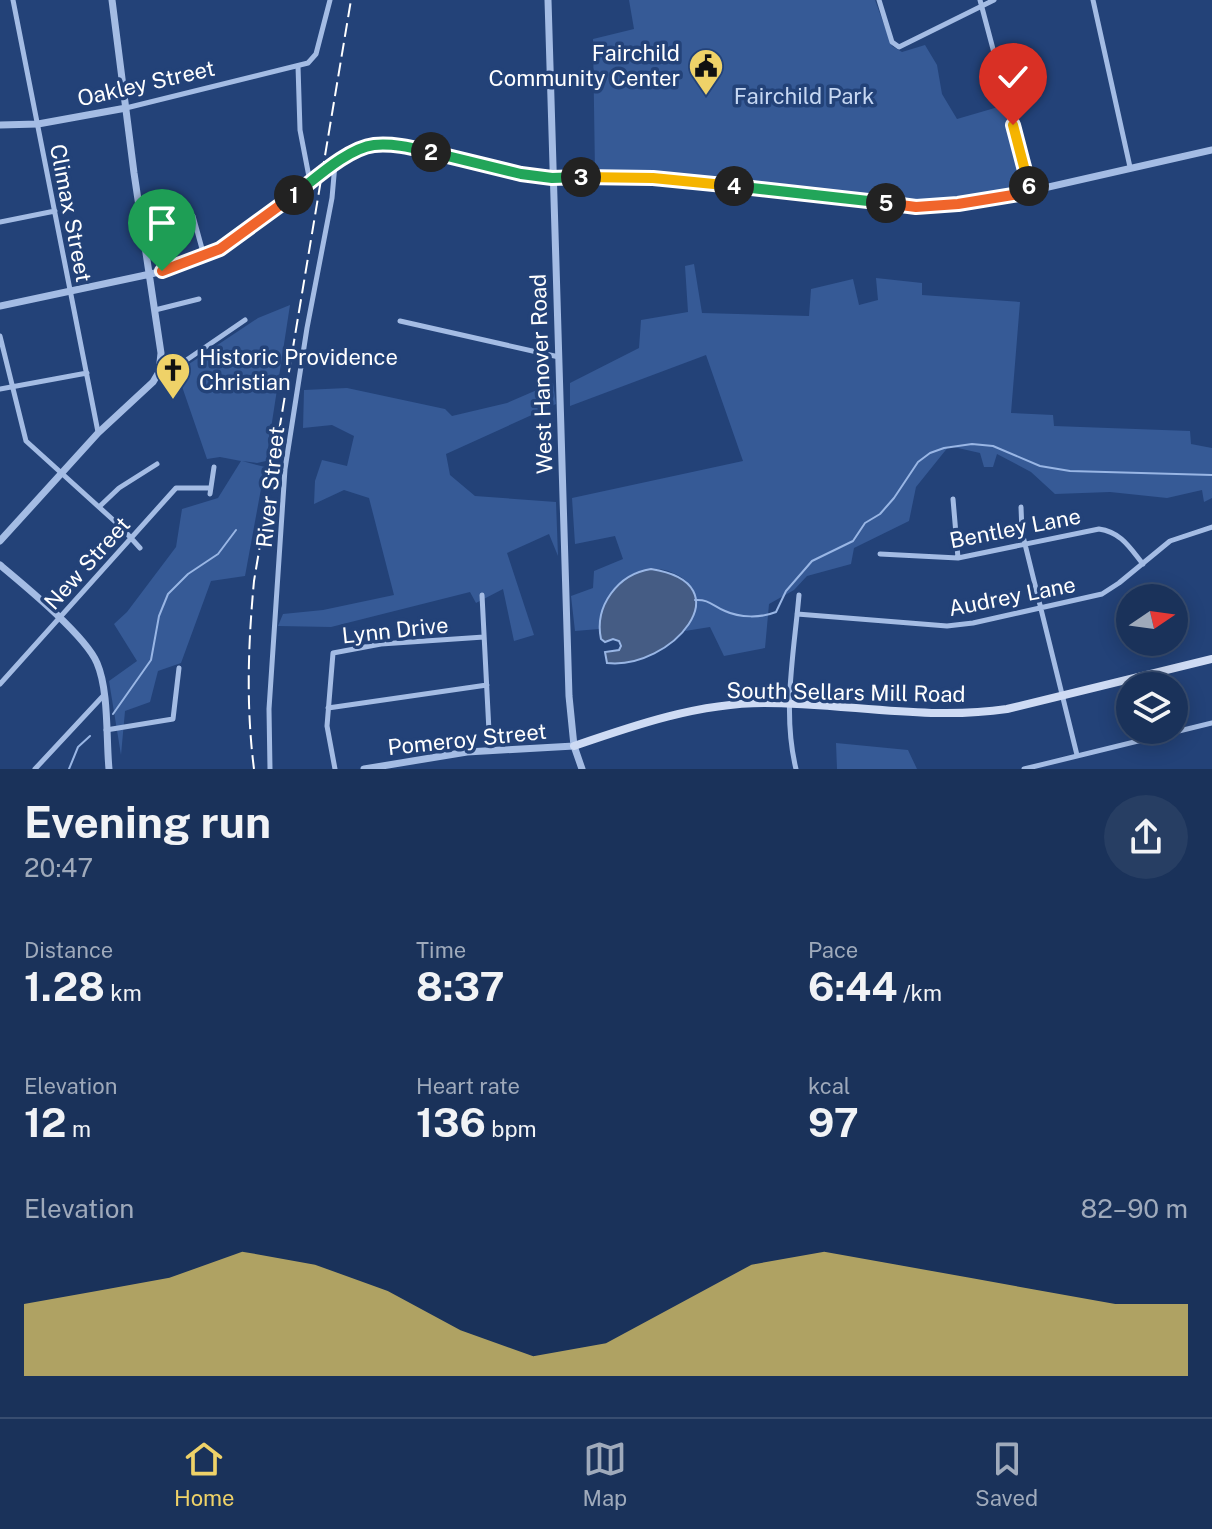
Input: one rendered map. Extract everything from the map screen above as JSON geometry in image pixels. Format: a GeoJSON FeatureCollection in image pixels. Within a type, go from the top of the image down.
{"type":"FeatureCollection","features":[{"type":"Feature","properties":{"kind":"main road","name":"South Sellars Mill Road"},"geometry":{"type":"LineString","coordinates":[[574,746],[661,719],[717,706],[789,704],[953,715],[1007,709],[1212,659]]}},
{"type":"Feature","properties":{"kind":"street","name":"Climax Street"},"geometry":{"type":"LineString","coordinates":[[13,0],[98,433]]}},
{"type":"Feature","properties":{"kind":"street"},"geometry":{"type":"LineString","coordinates":[[0,541],[98,433],[140,396],[159,372],[161,353],[112,0]]}},
{"type":"Feature","properties":{"kind":"street"},"geometry":{"type":"LineString","coordinates":[[310,182],[300,130],[298,66],[308,63],[316,54],[330,0]]}},
{"type":"Feature","properties":{"kind":"street","name":"West Hanover Road"},"geometry":{"type":"LineString","coordinates":[[548,0],[569,696],[574,746],[582,769]]}},
{"type":"Feature","properties":{"kind":"street"},"geometry":{"type":"LineString","coordinates":[[879,0],[892,42],[898,47],[994,0]]}},
{"type":"Feature","properties":{"kind":"street"},"geometry":{"type":"LineString","coordinates":[[980,0],[1031,192]]}},
{"type":"Feature","properties":{"kind":"street"},"geometry":{"type":"LineString","coordinates":[[1093,0],[1130,167]]}},
{"type":"Feature","properties":{"kind":"street","name":"Oakley Street"},"geometry":{"type":"LineString","coordinates":[[0,125],[38,124],[126,108],[298,66]]}},
{"type":"Feature","properties":{"kind":"street"},"geometry":{"type":"LineString","coordinates":[[0,306],[162,271],[204,256],[220,249],[359,149],[384,145],[439,153],[521,174],[552,178],[653,178],[916,207],[964,204],[1031,192],[1212,150]]}},
{"type":"Feature","properties":{"kind":"street","name":"River Street"},"geometry":{"type":"LineString","coordinates":[[270,769],[269,709],[285,469],[307,328],[332,198],[335,164]]}},
{"type":"Feature","properties":{"kind":"street"},"geometry":{"type":"LineString","coordinates":[[0,222],[55,211]]}},
{"type":"Feature","properties":{"kind":"street"},"geometry":{"type":"LineString","coordinates":[[193,216],[204,256]]}},
{"type":"Feature","properties":{"kind":"street"},"geometry":{"type":"LineString","coordinates":[[152,294],[155,279],[162,271]]}},
{"type":"Feature","properties":{"kind":"street"},"geometry":{"type":"LineString","coordinates":[[155,310],[199,299]]}},
{"type":"Feature","properties":{"kind":"street"},"geometry":{"type":"LineString","coordinates":[[159,372],[169,372],[245,320]]}},
{"type":"Feature","properties":{"kind":"street"},"geometry":{"type":"LineString","coordinates":[[400,321],[559,357]]}},
{"type":"Feature","properties":{"kind":"street"},"geometry":{"type":"LineString","coordinates":[[0,336],[26,441],[140,548]]}},
{"type":"Feature","properties":{"kind":"street"},"geometry":{"type":"LineString","coordinates":[[0,389],[87,373]]}},
{"type":"Feature","properties":{"kind":"street"},"geometry":{"type":"LineString","coordinates":[[99,507],[119,488],[157,464]]}},
{"type":"Feature","properties":{"kind":"street","name":"New Street"},"geometry":{"type":"LineString","coordinates":[[0,684],[176,488],[210,491],[214,467]]}},
{"type":"Feature","properties":{"kind":"street"},"geometry":{"type":"LineString","coordinates":[[953,499],[958,558]]}},
{"type":"Feature","properties":{"kind":"street"},"geometry":{"type":"LineString","coordinates":[[1021,507],[1025,544],[1077,755]]}},
{"type":"Feature","properties":{"kind":"street","name":"Audrey Lane"},"geometry":{"type":"LineString","coordinates":[[797,614],[947,626],[1040,608],[1102,594],[1170,541],[1212,527]]}},
{"type":"Feature","properties":{"kind":"street","name":"Bentley Lane"},"geometry":{"type":"LineString","coordinates":[[880,554],[958,558],[1092,530],[1107,530],[1123,539],[1143,564]]}},
{"type":"Feature","properties":{"kind":"street"},"geometry":{"type":"LineString","coordinates":[[0,565],[59,618],[93,654],[100,671],[109,769]]}},
{"type":"Feature","properties":{"kind":"street"},"geometry":{"type":"LineString","coordinates":[[482,595],[490,751]]}},
{"type":"Feature","properties":{"kind":"street"},"geometry":{"type":"LineString","coordinates":[[796,769],[789,735],[789,704],[799,595]]}},
{"type":"Feature","properties":{"kind":"street","name":"Lynn Drive"},"geometry":{"type":"LineString","coordinates":[[328,708],[330,658],[336,651],[394,642],[484,637]]}},
{"type":"Feature","properties":{"kind":"street"},"geometry":{"type":"LineString","coordinates":[[105,730],[173,719],[179,668]]}},
{"type":"Feature","properties":{"kind":"street"},"geometry":{"type":"LineString","coordinates":[[335,769],[327,726],[328,708],[487,685]]}},
{"type":"Feature","properties":{"kind":"street"},"geometry":{"type":"LineString","coordinates":[[35,769],[103,696]]}},
{"type":"Feature","properties":{"kind":"street"},"geometry":{"type":"LineString","coordinates":[[1024,769],[1212,723]]}},
{"type":"Feature","properties":{"kind":"street","name":"Pomeroy Street"},"geometry":{"type":"LineString","coordinates":[[364,769],[445,755],[574,746]]}},
{"type":"Feature","properties":{"kind":"green space","name":"Fairchild Park"},"geometry":{"type":"Polygon","coordinates":[[[629,0],[875,0],[892,46],[902,52],[925,45],[937,65],[942,94],[957,119],[1005,105],[1025,182],[995,193],[960,200],[921,202],[839,197],[679,177],[595,173],[593,39],[634,29],[629,0]]]}},
{"type":"Feature","properties":{"kind":"green space"},"geometry":{"type":"Polygon","coordinates":[[[694,264],[702,313],[809,316],[811,289],[853,279],[859,305],[878,300],[876,278],[922,283],[922,295],[1020,302],[1011,413],[1053,415],[1054,426],[1190,431],[1191,444],[1212,448],[1212,498],[1204,502],[1202,490],[1167,498],[1110,492],[1055,494],[1031,472],[997,454],[993,467],[984,467],[980,453],[949,446],[916,487],[909,521],[854,548],[851,564],[807,576],[794,590],[769,604],[765,648],[724,656],[710,627],[685,631],[695,610],[694,593],[684,579],[657,569],[639,571],[616,586],[602,613],[599,629],[575,631],[571,596],[593,588],[594,571],[623,559],[615,536],[575,544],[572,498],[743,461],[706,355],[570,406],[570,383],[639,348],[641,320],[688,312],[685,266],[694,264]]]}},
{"type":"Feature","properties":{"kind":"green space"},"geometry":{"type":"Polygon","coordinates":[[[290,305],[266,461],[242,461],[265,467],[245,576],[211,581],[181,663],[158,671],[150,702],[125,711],[121,755],[109,681],[137,661],[114,624],[127,612],[176,547],[182,509],[218,498],[241,461],[220,457],[207,459],[177,372],[258,318],[290,305]]]}},
{"type":"Feature","properties":{"kind":"green space"},"geometry":{"type":"Polygon","coordinates":[[[553,383],[556,404],[446,454],[450,475],[475,496],[556,502],[558,556],[549,534],[507,553],[534,635],[514,641],[503,589],[476,603],[470,592],[331,627],[278,626],[283,614],[323,610],[394,595],[369,498],[344,490],[314,504],[315,481],[322,460],[347,466],[354,436],[332,425],[303,428],[304,390],[347,388],[445,409],[452,416],[507,403],[553,383]]]}},
{"type":"Feature","properties":{"kind":"green space"},"geometry":{"type":"Polygon","coordinates":[[[836,743],[908,750],[917,769],[837,769],[836,743]]]}},
{"type":"Feature","properties":{"kind":"shaded area"},"geometry":{"type":"Polygon","coordinates":[[[651,569],[679,578],[693,591],[696,607],[689,624],[674,640],[654,653],[631,662],[607,663],[605,652],[619,650],[621,646],[619,641],[613,639],[605,642],[601,639],[601,615],[605,604],[628,577],[651,569]]]}},
{"type":"Feature","properties":{"kind":"waterway"},"geometry":{"type":"LineString","coordinates":[[695,600],[744,616],[776,612],[786,591],[812,561],[853,541],[865,523],[880,514],[894,498],[918,462],[944,448],[972,444],[993,446],[1040,466],[1070,471],[1212,475]]}},
{"type":"Feature","properties":{"kind":"waterway"},"geometry":{"type":"LineString","coordinates":[[113,714],[151,660],[159,616],[168,594],[188,574],[218,554],[236,530]]}},
{"type":"Feature","properties":{"kind":"waterway"},"geometry":{"type":"LineString","coordinates":[[69,769],[78,747],[90,736]]}},
{"type":"Feature","properties":{"kind":"railway"},"geometry":{"type":"LineString","coordinates":[[254,769],[249,675],[254,581],[351,0]]}},
{"type":"Feature","properties":{"kind":"place","name":"Fairchild Community Center"},"geometry":{"type":"Point","coordinates":[706,97]}},
{"type":"Feature","properties":{"kind":"place","name":"Historic Providence Christian"},"geometry":{"type":"Point","coordinates":[173,401]}},
{"type":"Feature","properties":{"kind":"route"},"geometry":{"type":"LineString","coordinates":[[162,271],[220,249],[348,155],[373,145],[416,149],[537,177],[653,178],[916,207],[977,202],[1031,192],[1013,125]]}}]}
